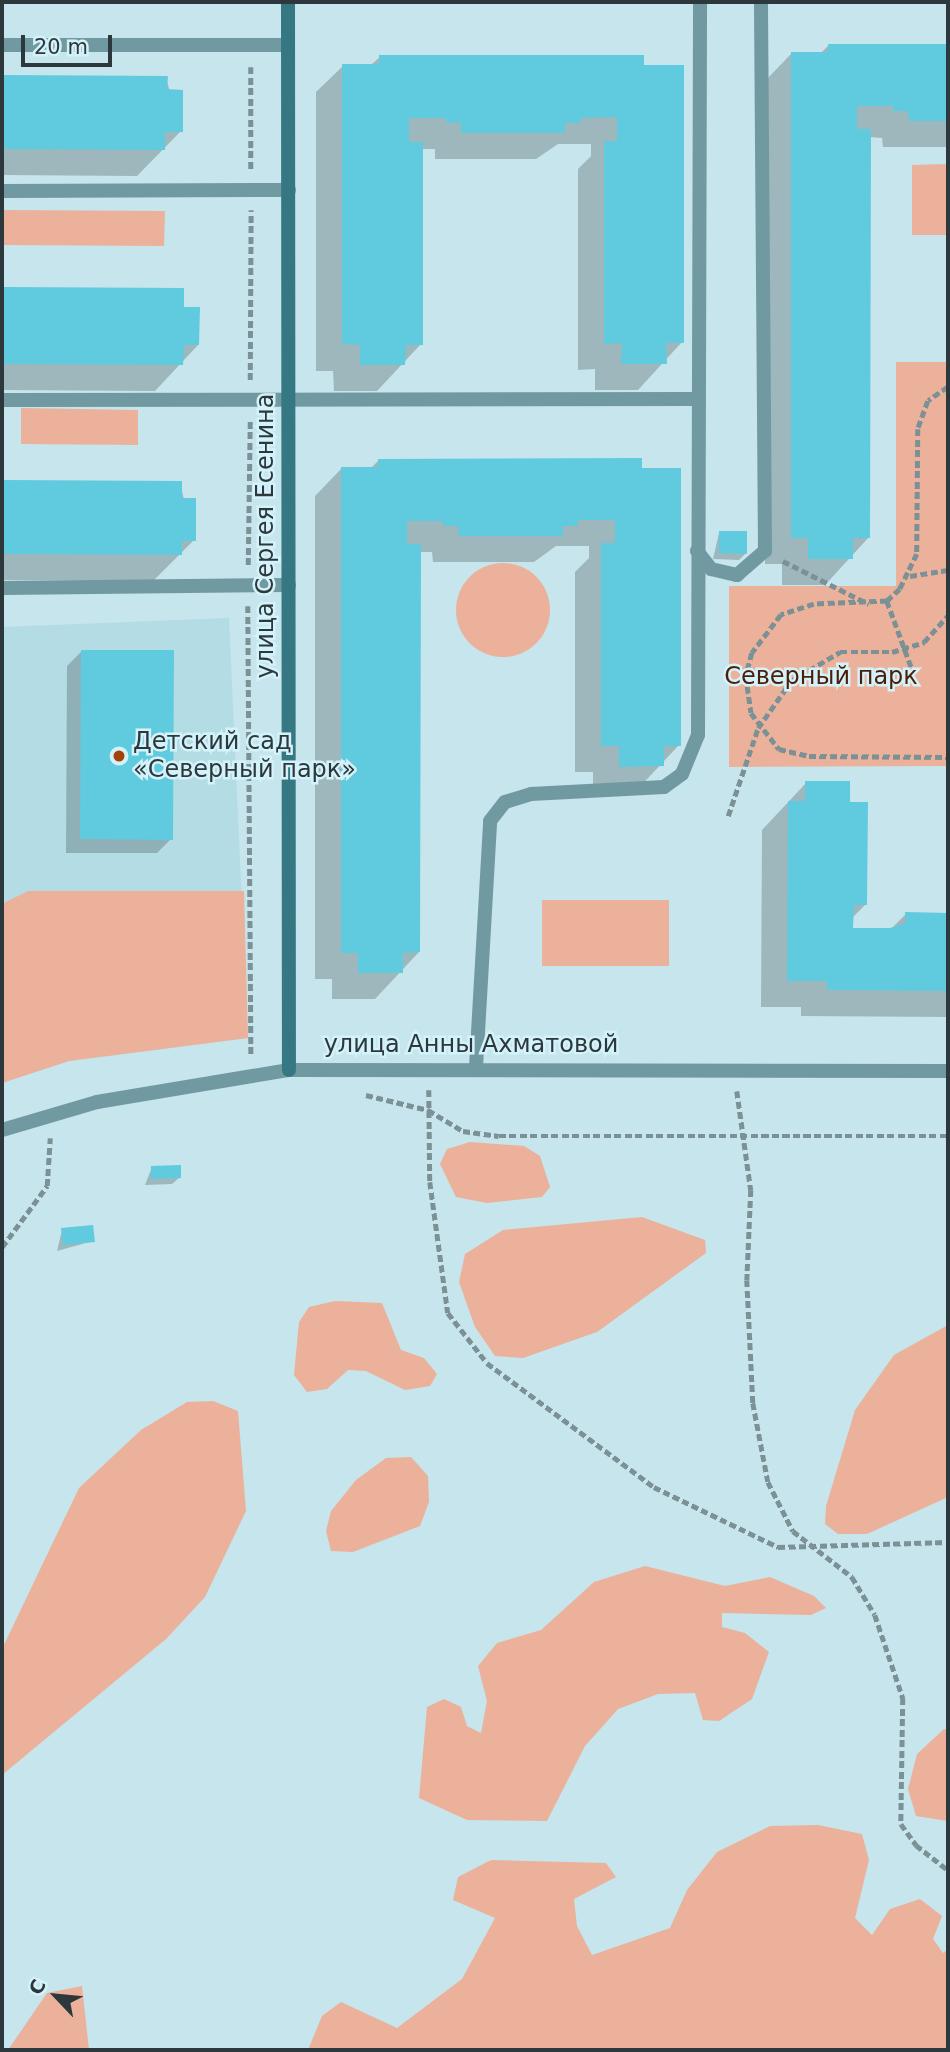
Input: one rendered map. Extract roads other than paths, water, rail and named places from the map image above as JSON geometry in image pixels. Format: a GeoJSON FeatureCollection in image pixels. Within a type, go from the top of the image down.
{"type":"FeatureCollection","features":[{"type":"Feature","properties":{"kind":"street","name":"улица Сергея Есенина"},"geometry":{"type":"LineString","coordinates":[[288,2],[289,1070]]}},
{"type":"Feature","properties":{"kind":"street"},"geometry":{"type":"LineString","coordinates":[[476,1068],[490,821],[505,802],[531,794],[646,792],[682,774],[698,735],[699,2]]}},
{"type":"Feature","properties":{"kind":"street"},"geometry":{"type":"LineString","coordinates":[[697,551],[711,569],[730,575],[748,572],[765,551],[761,2]]}},
{"type":"Feature","properties":{"kind":"street"},"geometry":{"type":"LineString","coordinates":[[2,45],[288,45]]}},
{"type":"Feature","properties":{"kind":"street"},"geometry":{"type":"LineString","coordinates":[[2,191],[289,190]]}},
{"type":"Feature","properties":{"kind":"street"},"geometry":{"type":"LineString","coordinates":[[2,400],[698,399]]}},
{"type":"Feature","properties":{"kind":"street"},"geometry":{"type":"LineString","coordinates":[[2,587],[289,586]]}},
{"type":"Feature","properties":{"kind":"street","name":"улица Анны Ахматовой"},"geometry":{"type":"LineString","coordinates":[[2,1130],[46,1117],[251,1075],[289,1070],[734,1066],[948,1070]]}},
{"type":"Feature","properties":{"kind":"place","name":"Детский сад «Северный парк»"},"geometry":{"type":"Point","coordinates":[119,756]}},
{"type":"Feature","properties":{"kind":"park label","name":"Северный парк"},"geometry":{"type":"Point","coordinates":[821,677]}}]}
